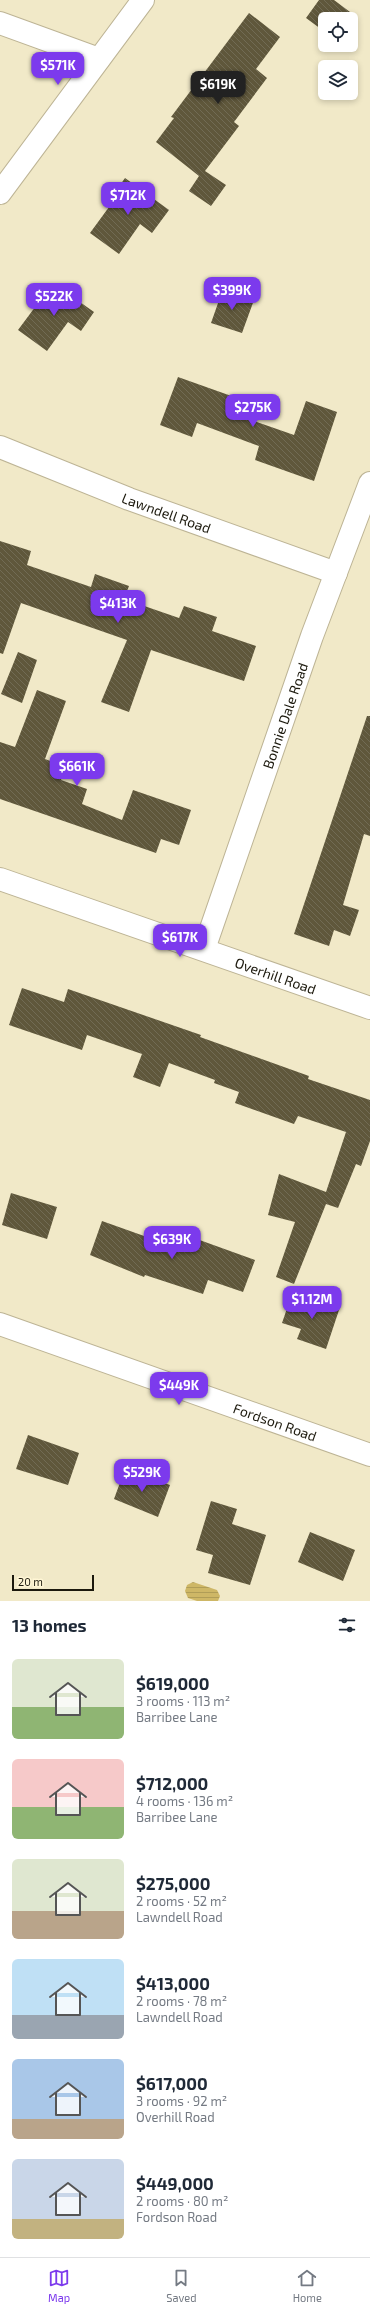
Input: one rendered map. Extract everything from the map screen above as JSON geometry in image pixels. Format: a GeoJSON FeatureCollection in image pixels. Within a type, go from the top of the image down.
{"type":"FeatureCollection","features":[{"type":"Feature","properties":{"kind":"street"},"geometry":{"type":"LineString","coordinates":[[0,193],[143,0]]}},
{"type":"Feature","properties":{"kind":"street"},"geometry":{"type":"LineString","coordinates":[[0,23],[99,59]]}},
{"type":"Feature","properties":{"kind":"street","name":"Lawndell Road"},"geometry":{"type":"LineString","coordinates":[[0,447],[129,499],[336,573]]}},
{"type":"Feature","properties":{"kind":"street","name":"Bonnie Dale Road"},"geometry":{"type":"LineString","coordinates":[[204,949],[336,573],[370,483]]}},
{"type":"Feature","properties":{"kind":"street","name":"Overhill Road"},"geometry":{"type":"LineString","coordinates":[[0,878],[370,1008]]}},
{"type":"Feature","properties":{"kind":"street","name":"Fordson Road"},"geometry":{"type":"LineString","coordinates":[[0,1324],[370,1455]]}},
{"type":"Feature","properties":{"kind":"shaded area"},"geometry":{"type":"Polygon","coordinates":[[[193,1582],[217,1590],[220,1596],[218,1601],[197,1601],[188,1598],[185,1591],[187,1585],[193,1582]]]}},
{"type":"Feature","properties":{"kind":"building"},"geometry":{"type":"Polygon","coordinates":[[[319,0],[334,0],[350,12],[318,12],[318,27],[306,18],[319,0]]]}},
{"type":"Feature","properties":{"kind":"building"},"geometry":{"type":"Polygon","coordinates":[[[249,13],[280,37],[256,69],[267,78],[234,122],[239,126],[205,171],[226,185],[211,206],[189,191],[199,176],[156,142],[174,118],[171,117],[249,13]]]}},
{"type":"Feature","properties":{"kind":"building"},"geometry":{"type":"Polygon","coordinates":[[[125,178],[169,210],[152,233],[140,224],[119,254],[90,233],[109,207],[106,205],[125,178]]]}},
{"type":"Feature","properties":{"kind":"building"},"geometry":{"type":"Polygon","coordinates":[[[53,283],[94,312],[81,331],[68,322],[47,351],[18,330],[53,283]]]}},
{"type":"Feature","properties":{"kind":"building"},"geometry":{"type":"Polygon","coordinates":[[[223,289],[254,300],[242,333],[211,323],[223,289]]]}},
{"type":"Feature","properties":{"kind":"building"},"geometry":{"type":"Polygon","coordinates":[[[178,377],[237,398],[231,413],[294,435],[306,401],[337,412],[314,481],[255,460],[259,446],[197,423],[192,437],[160,425],[178,377]]]}},
{"type":"Feature","properties":{"kind":"building"},"geometry":{"type":"Polygon","coordinates":[[[0,541],[31,551],[27,565],[91,587],[95,574],[129,586],[124,599],[179,618],[184,606],[217,617],[212,631],[256,646],[244,681],[151,650],[129,712],[101,702],[127,640],[21,603],[3,654],[0,653],[0,541]]]}},
{"type":"Feature","properties":{"kind":"building"},"geometry":{"type":"Polygon","coordinates":[[[18,652],[37,660],[22,703],[1,694],[18,652]]]}},
{"type":"Feature","properties":{"kind":"building"},"geometry":{"type":"Polygon","coordinates":[[[37,690],[66,701],[45,759],[66,767],[61,780],[87,789],[82,804],[122,820],[133,790],[191,810],[179,845],[161,839],[156,853],[0,799],[0,742],[15,747],[37,690]]]}},
{"type":"Feature","properties":{"kind":"building"},"geometry":{"type":"Polygon","coordinates":[[[367,716],[370,716],[370,836],[364,834],[343,905],[359,910],[350,936],[334,930],[329,946],[294,934],[367,716]]]}},
{"type":"Feature","properties":{"kind":"building"},"geometry":{"type":"Polygon","coordinates":[[[22,988],[64,1002],[68,989],[201,1035],[200,1037],[309,1076],[308,1079],[370,1100],[370,1141],[361,1166],[356,1164],[338,1208],[326,1204],[294,1284],[276,1277],[295,1222],[268,1215],[279,1174],[326,1192],[346,1132],[298,1116],[294,1124],[235,1103],[239,1092],[214,1083],[215,1080],[169,1063],[160,1087],[133,1077],[142,1054],[87,1035],[82,1050],[9,1025],[22,988]]]}},
{"type":"Feature","properties":{"kind":"building"},"geometry":{"type":"Polygon","coordinates":[[[11,1193],[57,1207],[47,1239],[2,1225],[11,1193]]]}},
{"type":"Feature","properties":{"kind":"building"},"geometry":{"type":"Polygon","coordinates":[[[102,1221],[189,1252],[194,1238],[255,1260],[243,1292],[208,1280],[203,1294],[145,1275],[144,1277],[90,1255],[102,1221]]]}},
{"type":"Feature","properties":{"kind":"building"},"geometry":{"type":"Polygon","coordinates":[[[292,1294],[340,1307],[326,1349],[297,1339],[301,1329],[282,1323],[292,1294]]]}},
{"type":"Feature","properties":{"kind":"building"},"geometry":{"type":"Polygon","coordinates":[[[28,1435],[79,1453],[68,1485],[16,1469],[28,1435]]]}},
{"type":"Feature","properties":{"kind":"building"},"geometry":{"type":"Polygon","coordinates":[[[125,1469],[170,1485],[158,1517],[114,1499],[125,1469]]]}},
{"type":"Feature","properties":{"kind":"building"},"geometry":{"type":"Polygon","coordinates":[[[211,1501],[237,1509],[232,1524],[266,1535],[250,1585],[208,1573],[213,1555],[196,1550],[211,1501]]]}},
{"type":"Feature","properties":{"kind":"building"},"geometry":{"type":"Polygon","coordinates":[[[310,1532],[355,1550],[343,1581],[298,1562],[310,1532]]]}}]}
